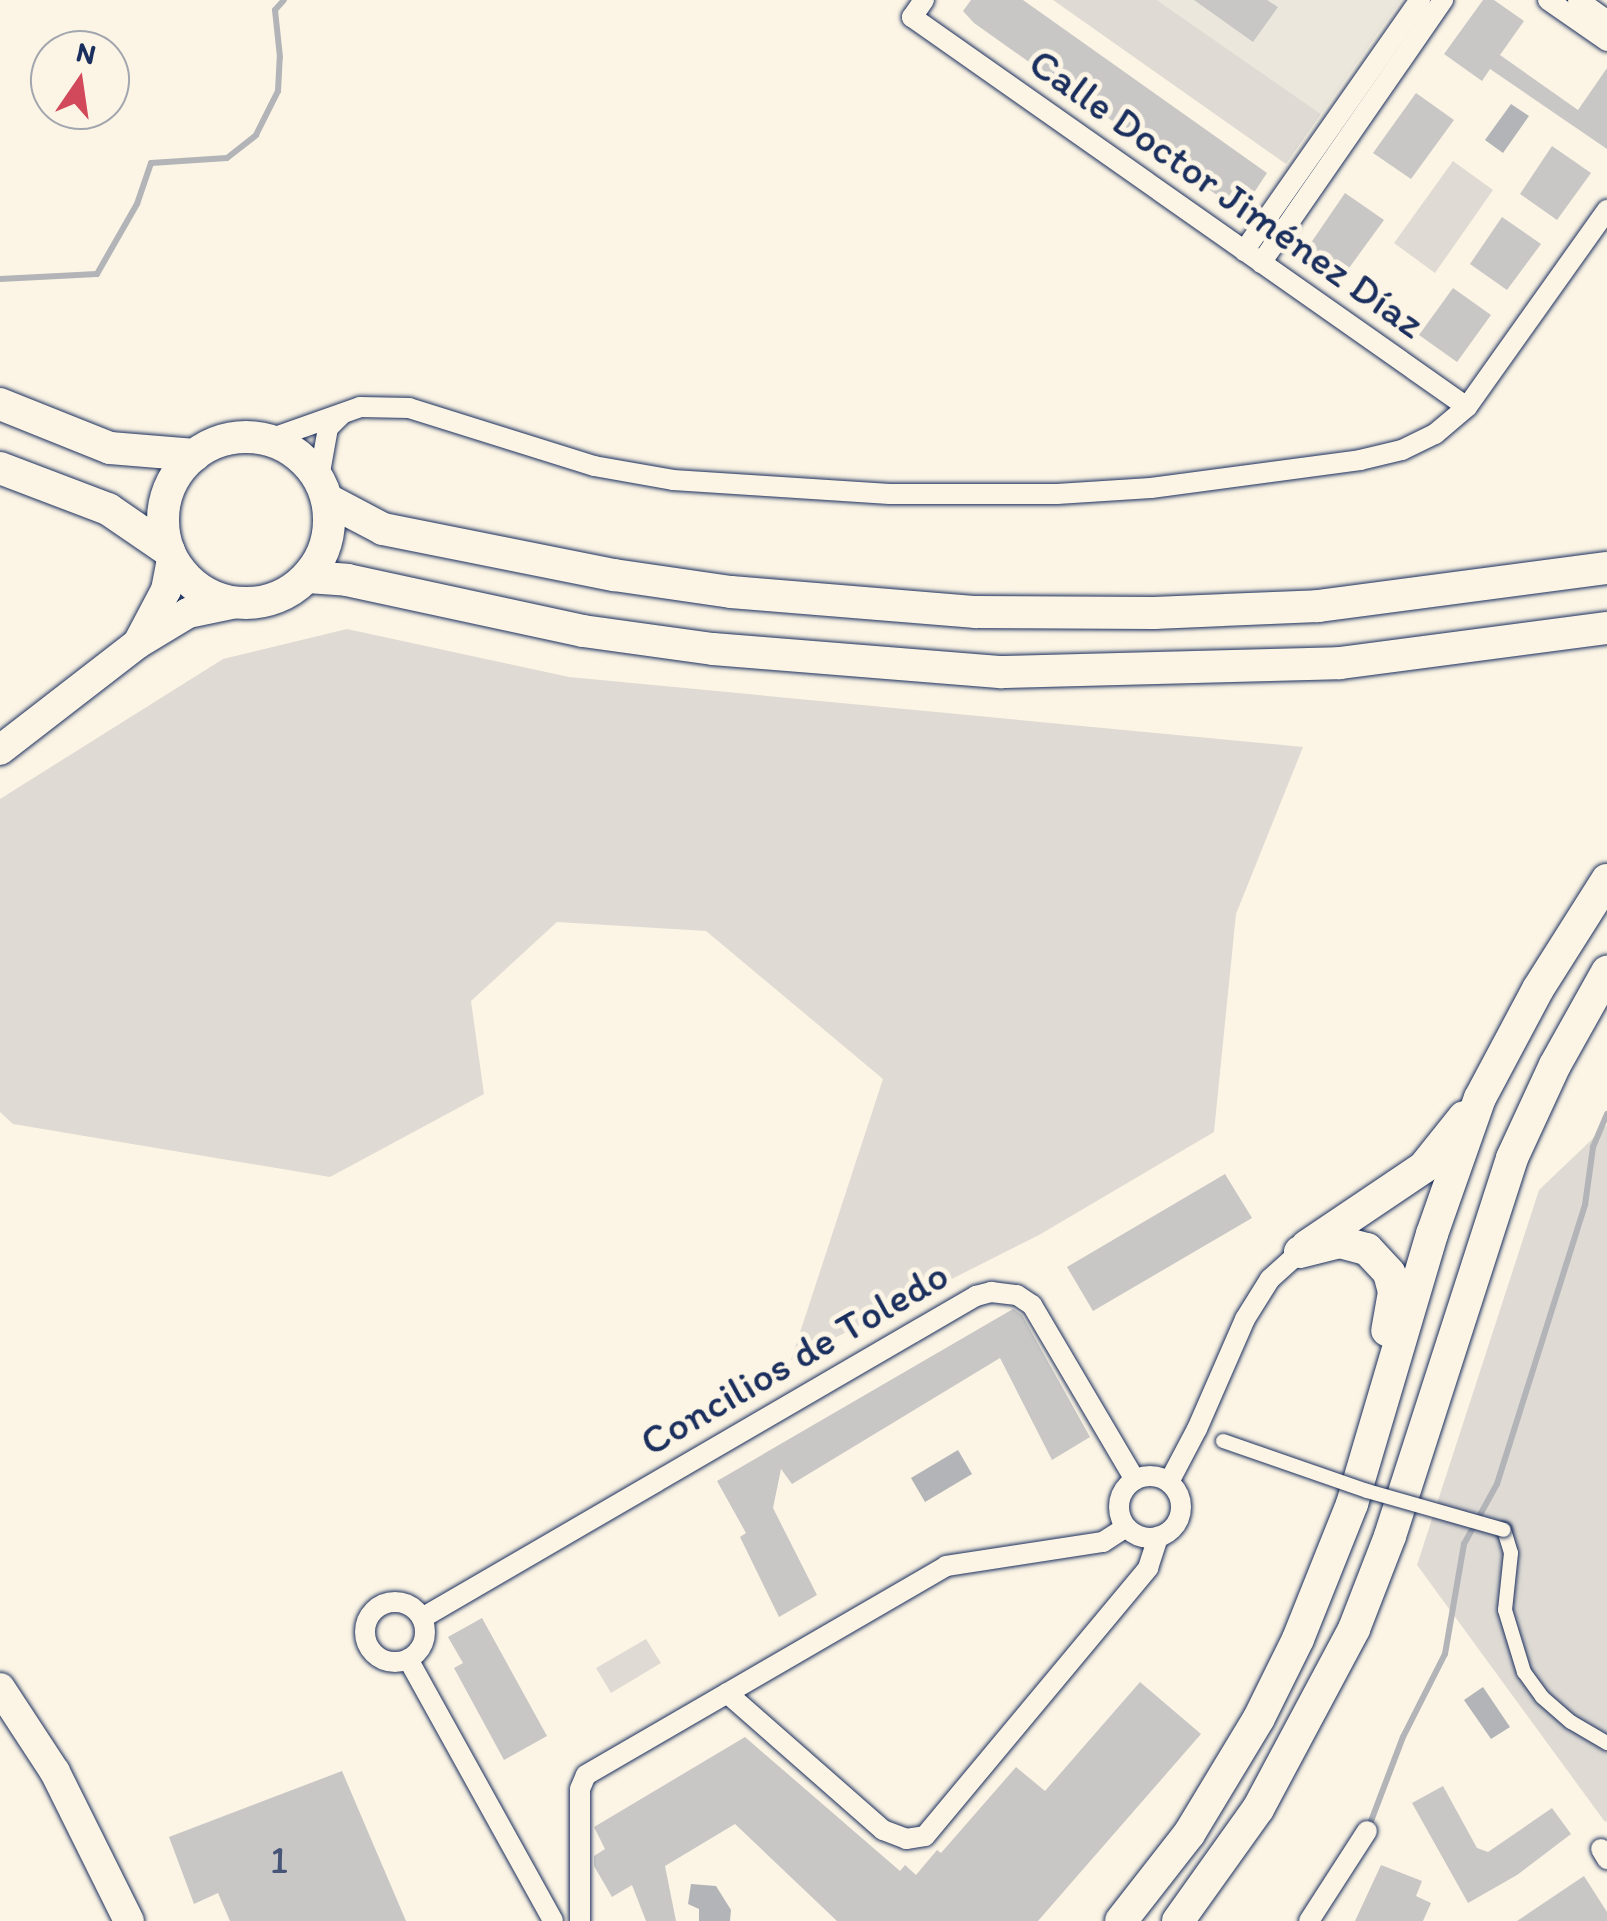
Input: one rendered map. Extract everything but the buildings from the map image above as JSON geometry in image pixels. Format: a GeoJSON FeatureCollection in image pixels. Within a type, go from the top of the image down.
{"type":"FeatureCollection","features":[{"type":"Feature","properties":{"kind":"highway"},"geometry":{"type":"LineString","coordinates":[[0,404],[110,448],[195,454],[229,439],[268,440],[305,461],[323,489],[383,529],[614,575],[731,592],[976,612],[1154,613],[1318,606],[1607,568]]}},
{"type":"Feature","properties":{"kind":"highway"},"geometry":{"type":"LineString","coordinates":[[170,555],[164,509],[169,488],[195,454]]}},
{"type":"Feature","properties":{"kind":"highway"},"geometry":{"type":"LineString","coordinates":[[0,468],[108,509],[170,555],[198,589],[236,603],[262,602],[287,594],[308,578],[329,533],[323,489]]}},
{"type":"Feature","properties":{"kind":"highway"},"geometry":{"type":"LineString","coordinates":[[308,578],[346,580],[583,630],[713,650],[969,671],[1067,673],[1340,663],[1607,628]]}},
{"type":"Feature","properties":{"kind":"highway"},"geometry":{"type":"LineString","coordinates":[[1121,1921],[1189,1834],[1259,1718],[1327,1574],[1432,1234],[1480,1098],[1538,989],[1607,880]]}},
{"type":"Feature","properties":{"kind":"highway"},"geometry":{"type":"LineString","coordinates":[[1178,1921],[1258,1809],[1354,1629],[1390,1536],[1512,1158],[1555,1065],[1607,972]]}},
{"type":"Feature","properties":{"kind":"highway"},"geometry":{"type":"LineString","coordinates":[[1300,1252],[1424,1167],[1480,1098]]}},
{"type":"Feature","properties":{"kind":"highway"},"geometry":{"type":"LineString","coordinates":[[1300,1252],[1340,1242],[1354,1244],[1367,1249],[1389,1273],[1392,1306],[1372,1391],[1367,1451]]}},
{"type":"Feature","properties":{"kind":"main road"},"geometry":{"type":"LineString","coordinates":[[138,644],[166,590],[170,555]]}},
{"type":"Feature","properties":{"kind":"main road"},"geometry":{"type":"LineString","coordinates":[[0,750],[138,644],[188,613],[236,603]]}},
{"type":"Feature","properties":{"kind":"main road"},"geometry":{"type":"LineString","coordinates":[[0,1688],[55,1772],[128,1921]]}},
{"type":"Feature","properties":{"kind":"street","name":"Calle Doctor Jiménez Díaz"},"geometry":{"type":"LineString","coordinates":[[924,0],[912,17],[1467,407]]}},
{"type":"Feature","properties":{"kind":"street"},"geometry":{"type":"LineString","coordinates":[[1252,257],[1420,0]]}},
{"type":"Feature","properties":{"kind":"street"},"geometry":{"type":"LineString","coordinates":[[1252,257],[1443,0]]}},
{"type":"Feature","properties":{"kind":"street"},"geometry":{"type":"LineString","coordinates":[[1548,0],[1607,41]]}},
{"type":"Feature","properties":{"kind":"street"},"geometry":{"type":"LineString","coordinates":[[1578,0],[1607,20]]}},
{"type":"Feature","properties":{"kind":"street"},"geometry":{"type":"LineString","coordinates":[[268,440],[360,407],[409,408],[594,466],[673,480],[890,494],[1056,494],[1151,488],[1360,460],[1402,450],[1435,434],[1467,407],[1607,210]]}},
{"type":"Feature","properties":{"kind":"street"},"geometry":{"type":"LineString","coordinates":[[323,489],[328,428],[343,413]]}},
{"type":"Feature","properties":{"kind":"street"},"geometry":{"type":"LineString","coordinates":[[1169,1482],[1244,1319],[1270,1280],[1300,1252]]}},
{"type":"Feature","properties":{"kind":"street","name":"Concilios de Toledo"},"geometry":{"type":"LineString","coordinates":[[422,1618],[926,1324],[992,1292],[1016,1294],[1032,1305],[1135,1480]]}},
{"type":"Feature","properties":{"kind":"street"},"geometry":{"type":"LineString","coordinates":[[1223,1441],[1367,1491],[1504,1530],[1510,1554],[1505,1610],[1524,1672],[1557,1710],[1607,1743]]}},
{"type":"Feature","properties":{"kind":"street"},"geometry":{"type":"LineString","coordinates":[[727,1692],[883,1830],[906,1839],[925,1836],[1148,1568],[1158,1537],[1180,1518],[1180,1498],[1169,1482],[1152,1476],[1135,1480],[1120,1497],[1119,1508],[1126,1527],[1140,1537],[1158,1537]]}},
{"type":"Feature","properties":{"kind":"street"},"geometry":{"type":"LineString","coordinates":[[580,1921],[580,1789],[586,1775],[946,1566],[1103,1542],[1126,1527]]}},
{"type":"Feature","properties":{"kind":"street"},"geometry":{"type":"LineString","coordinates":[[390,1602],[409,1605],[422,1618],[425,1637],[408,1660],[389,1662],[373,1653],[364,1636],[368,1618],[390,1602]]}},
{"type":"Feature","properties":{"kind":"street"},"geometry":{"type":"LineString","coordinates":[[408,1660],[544,1898],[552,1921]]}},
{"type":"Feature","properties":{"kind":"street"},"geometry":{"type":"LineString","coordinates":[[1309,1921],[1367,1831]]}},
{"type":"Feature","properties":{"kind":"shaded area"},"geometry":{"type":"Polygon","coordinates":[[[1053,0],[1157,0],[1321,114],[1286,164],[1053,0]]]}},
{"type":"Feature","properties":{"kind":"shaded area"},"geometry":{"type":"Polygon","coordinates":[[[1157,0],[1401,0],[1321,114],[1157,0]]]}},
{"type":"Feature","properties":{"kind":"shaded area"},"geometry":{"type":"Polygon","coordinates":[[[1511,104],[1529,116],[1503,153],[1485,140],[1511,104]]]}},
{"type":"Feature","properties":{"kind":"shaded area"},"geometry":{"type":"Polygon","coordinates":[[[1453,161],[1493,190],[1435,273],[1394,243],[1453,161]]]}},
{"type":"Feature","properties":{"kind":"shaded area"},"geometry":{"type":"Polygon","coordinates":[[[347,629],[569,677],[1303,747],[1236,914],[1214,1132],[1039,1235],[791,1360],[883,1079],[706,931],[557,922],[471,1001],[484,1094],[330,1177],[13,1124],[0,1112],[0,799],[223,659],[347,629]]]}},
{"type":"Feature","properties":{"kind":"shaded area"},"geometry":{"type":"Polygon","coordinates":[[[1607,1125],[1605,1822],[1417,1565],[1539,1190],[1607,1125]]]}},
{"type":"Feature","properties":{"kind":"shaded area"},"geometry":{"type":"Polygon","coordinates":[[[958,1450],[972,1474],[925,1502],[911,1478],[958,1450]]]}},
{"type":"Feature","properties":{"kind":"shaded area"},"geometry":{"type":"Polygon","coordinates":[[[646,1639],[661,1663],[611,1693],[596,1668],[646,1639]]]}},
{"type":"Feature","properties":{"kind":"shaded area"},"geometry":{"type":"Polygon","coordinates":[[[1483,1687],[1510,1727],[1491,1739],[1464,1700],[1483,1687]]]}},
{"type":"Feature","properties":{"kind":"shaded area"},"geometry":{"type":"Polygon","coordinates":[[[691,1884],[716,1886],[731,1910],[730,1921],[699,1921],[699,1909],[688,1904],[691,1884]]]}},
{"type":"Feature","properties":{"kind":"waterway"},"geometry":{"type":"LineString","coordinates":[[0,279],[97,274],[137,204],[151,163],[227,158],[256,135],[278,91],[280,57],[275,10],[284,0]]}},
{"type":"Feature","properties":{"kind":"waterway"},"geometry":{"type":"LineString","coordinates":[[1368,1829],[1403,1737],[1445,1654],[1464,1544],[1497,1484],[1585,1205],[1593,1147],[1607,1114]]}}]}
